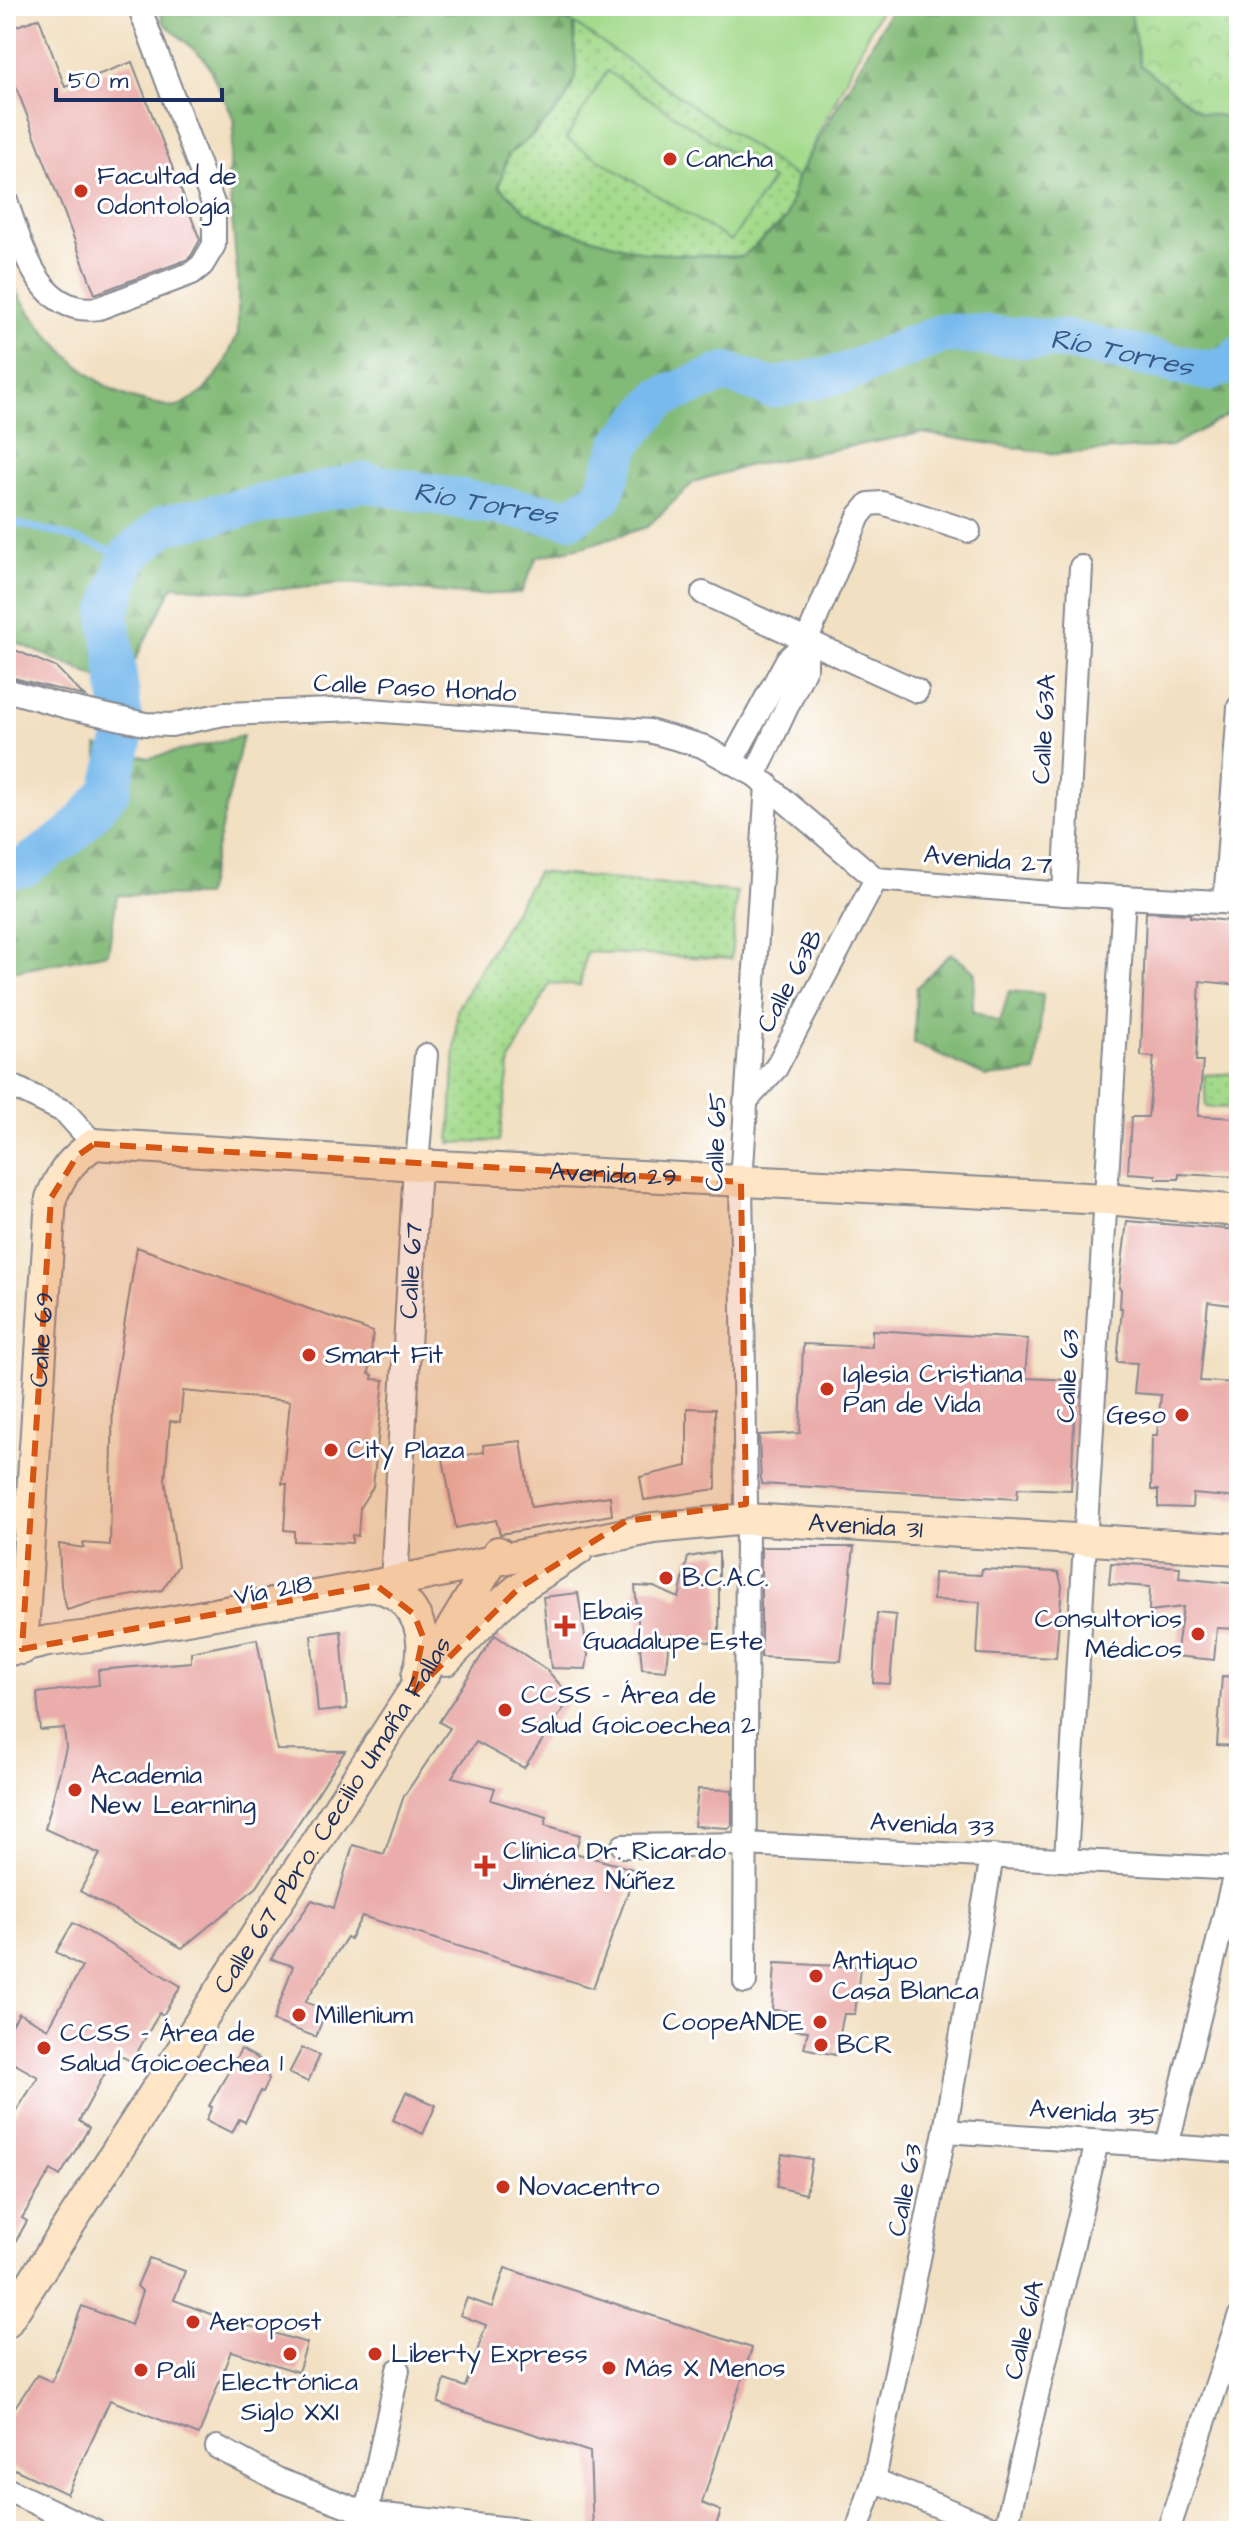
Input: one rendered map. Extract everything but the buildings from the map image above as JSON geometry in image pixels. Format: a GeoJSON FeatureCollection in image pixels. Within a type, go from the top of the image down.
{"type":"FeatureCollection","features":[{"type":"Feature","properties":{"kind":"main road","name":"Avenida 29"},"geometry":{"type":"LineString","coordinates":[[94,1144],[417,1165],[1106,1199],[1239,1211]]}},
{"type":"Feature","properties":{"kind":"main road","name":"Calle 69"},"geometry":{"type":"LineString","coordinates":[[25,1647],[51,1198],[62,1173],[77,1156],[94,1144]]}},
{"type":"Feature","properties":{"kind":"main road","name":"Avenida 31"},"geometry":{"type":"LineString","coordinates":[[497,1557],[746,1511]]}},
{"type":"Feature","properties":{"kind":"main road","name":"Avenida 31"},"geometry":{"type":"LineString","coordinates":[[497,1557],[651,1516],[746,1511],[1086,1530],[1239,1529]]}},
{"type":"Feature","properties":{"kind":"main road","name":"Avenida 31"},"geometry":{"type":"LineString","coordinates":[[1086,1530],[1239,1549]]}},
{"type":"Feature","properties":{"kind":"main road"},"geometry":{"type":"LineString","coordinates":[[411,1695],[519,1588],[595,1540]]}},
{"type":"Feature","properties":{"kind":"main road","name":"Vía 218"},"geometry":{"type":"LineString","coordinates":[[25,1647],[497,1557]]}},
{"type":"Feature","properties":{"kind":"main road","name":"Calle 67 Pbro. Cecilio Umaña Fallas"},"geometry":{"type":"LineString","coordinates":[[6,2323],[497,1557]]}},
{"type":"Feature","properties":{"kind":"main road"},"geometry":{"type":"LineString","coordinates":[[388,1578],[398,1596],[414,1614],[423,1637],[422,1662],[411,1695]]}},
{"type":"Feature","properties":{"kind":"street"},"geometry":{"type":"LineString","coordinates":[[6,201],[33,273],[41,285],[74,306],[87,310],[99,308],[192,273],[202,265],[214,245],[214,206],[139,6]]}},
{"type":"Feature","properties":{"kind":"street","name":"Calle 65"},"geometry":{"type":"LineString","coordinates":[[745,1982],[746,1511],[741,1182],[761,779],[806,666],[806,642],[859,516],[869,504],[882,503],[969,531]]}},
{"type":"Feature","properties":{"kind":"street","name":"Calle 63A"},"geometry":{"type":"LineString","coordinates":[[1064,894],[1081,567]]}},
{"type":"Feature","properties":{"kind":"street"},"geometry":{"type":"LineString","coordinates":[[703,593],[917,691]]}},
{"type":"Feature","properties":{"kind":"street","name":"Calle 65"},"geometry":{"type":"LineString","coordinates":[[732,761],[787,660],[806,642]]}},
{"type":"Feature","properties":{"kind":"street","name":"Calle Paso Hondo"},"geometry":{"type":"LineString","coordinates":[[6,690],[145,724],[171,725],[224,714],[357,709],[649,731],[702,746],[761,779]]}},
{"type":"Feature","properties":{"kind":"street"},"geometry":{"type":"LineString","coordinates":[[1232,903],[1239,711]]}},
{"type":"Feature","properties":{"kind":"street"},"geometry":{"type":"LineString","coordinates":[[761,779],[876,879]]}},
{"type":"Feature","properties":{"kind":"street","name":"Avenida 27"},"geometry":{"type":"LineString","coordinates":[[876,879],[1232,903]]}},
{"type":"Feature","properties":{"kind":"street","name":"Calle 63B"},"geometry":{"type":"LineString","coordinates":[[745,1102],[776,1068],[876,879]]}},
{"type":"Feature","properties":{"kind":"street","name":"Calle 63"},"geometry":{"type":"LineString","coordinates":[[1066,1859],[1124,897]]}},
{"type":"Feature","properties":{"kind":"street","name":"Calle 67"},"geometry":{"type":"LineString","coordinates":[[388,1578],[426,1055]]}},
{"type":"Feature","properties":{"kind":"street"},"geometry":{"type":"LineString","coordinates":[[6,1083],[65,1112],[94,1144]]}},
{"type":"Feature","properties":{"kind":"street","name":"Avenida 33"},"geometry":{"type":"LineString","coordinates":[[623,1846],[745,1844],[1238,1869]]}},
{"type":"Feature","properties":{"kind":"street","name":"Calle 63"},"geometry":{"type":"LineString","coordinates":[[857,2531],[874,2480],[945,2131],[992,1856]]}},
{"type":"Feature","properties":{"kind":"street"},"geometry":{"type":"LineString","coordinates":[[1167,2146],[1238,1869]]}},
{"type":"Feature","properties":{"kind":"street","name":"Avenida 35"},"geometry":{"type":"LineString","coordinates":[[945,2131],[1239,2151]]}},
{"type":"Feature","properties":{"kind":"street","name":"Calle 61A"},"geometry":{"type":"LineString","coordinates":[[1005,2531],[1097,2142]]}},
{"type":"Feature","properties":{"kind":"street"},"geometry":{"type":"LineString","coordinates":[[1168,2531],[1239,2317]]}},
{"type":"Feature","properties":{"kind":"street"},"geometry":{"type":"LineString","coordinates":[[364,2522],[398,2370]]}},
{"type":"Feature","properties":{"kind":"street"},"geometry":{"type":"LineString","coordinates":[[217,2447],[364,2522],[521,2530]]}},
{"type":"Feature","properties":{"kind":"street"},"geometry":{"type":"LineString","coordinates":[[874,2480],[999,2531]]}},
{"type":"Feature","properties":{"kind":"street"},"geometry":{"type":"LineString","coordinates":[[6,2489],[94,2531]]}},
{"type":"Feature","properties":{"kind":"highlighted area"},"geometry":{"type":"Polygon","coordinates":[[[94,1144],[741,1182],[746,1504],[626,1521],[519,1588],[411,1695],[423,1637],[414,1614],[376,1585],[22,1649],[51,1198],[77,1156],[94,1144]]]}},
{"type":"Feature","properties":{"kind":"green space"},"geometry":{"type":"Polygon","coordinates":[[[159,6],[503,6],[574,23],[576,77],[563,104],[508,155],[499,186],[527,212],[561,229],[646,253],[742,257],[786,219],[797,178],[893,6],[1130,6],[1140,65],[1201,113],[1239,118],[1239,409],[1171,446],[1056,454],[922,433],[746,466],[694,482],[647,527],[537,557],[521,593],[472,595],[346,583],[248,592],[173,586],[121,688],[6,638],[6,272],[27,307],[57,344],[91,375],[126,396],[175,408],[202,393],[223,367],[238,333],[238,282],[228,175],[235,121],[205,59],[163,22],[159,6]]]}},
{"type":"Feature","properties":{"kind":"green space"},"geometry":{"type":"Polygon","coordinates":[[[549,6],[882,6],[797,178],[549,6]]]}},
{"type":"Feature","properties":{"kind":"green space"},"geometry":{"type":"Polygon","coordinates":[[[1130,6],[1239,6],[1239,118],[1201,113],[1140,65],[1130,6]]]}},
{"type":"Feature","properties":{"kind":"green space"},"geometry":{"type":"Polygon","coordinates":[[[574,23],[797,178],[786,219],[742,257],[646,253],[561,229],[527,212],[499,186],[508,155],[533,135],[576,77],[574,23]]]}},
{"type":"Feature","properties":{"kind":"green space","name":"Cancha"},"geometry":{"type":"Polygon","coordinates":[[[607,71],[772,180],[731,241],[566,139],[607,71]]]}},
{"type":"Feature","properties":{"kind":"green space"},"geometry":{"type":"Polygon","coordinates":[[[243,736],[205,896],[117,895],[108,953],[6,973],[6,858],[44,848],[102,788],[97,746],[149,758],[243,736]]]}},
{"type":"Feature","properties":{"kind":"green space"},"geometry":{"type":"Polygon","coordinates":[[[537,872],[737,892],[731,959],[586,952],[580,986],[550,983],[510,1061],[499,1141],[450,1143],[457,1009],[537,872]]]}},
{"type":"Feature","properties":{"kind":"green space"},"geometry":{"type":"Polygon","coordinates":[[[951,953],[975,972],[972,1011],[1000,1022],[1009,991],[1043,994],[1036,1072],[987,1077],[914,1043],[916,988],[951,953]]]}},
{"type":"Feature","properties":{"kind":"green space"},"geometry":{"type":"Polygon","coordinates":[[[1239,1073],[1239,1108],[1206,1107],[1204,1075],[1239,1073]]]}},
{"type":"Feature","properties":{"kind":"waterway","name":"Río Torres"},"geometry":{"type":"LineString","coordinates":[[6,869],[24,867],[71,835],[110,791],[124,731],[109,614],[128,556],[165,525],[363,482],[570,518],[602,497],[622,443],[661,398],[726,372],[772,388],[845,373],[943,333],[1068,340],[1208,371],[1233,363],[1239,356]]}},
{"type":"Feature","properties":{"kind":"waterway"},"geometry":{"type":"LineString","coordinates":[[6,521],[57,533],[128,556]]}},
{"type":"Feature","properties":{"kind":"place","name":"Cancha"},"geometry":{"type":"Point","coordinates":[670,159]}},
{"type":"Feature","properties":{"kind":"place","name":"Facultad de Odontología"},"geometry":{"type":"Point","coordinates":[81,191]}},
{"type":"Feature","properties":{"kind":"place","name":"Smart Fit"},"geometry":{"type":"Point","coordinates":[309,1355]}},
{"type":"Feature","properties":{"kind":"place","name":"Iglesia Cristiana Pan de Vida"},"geometry":{"type":"Point","coordinates":[827,1389]}},
{"type":"Feature","properties":{"kind":"place","name":"Geso"},"geometry":{"type":"Point","coordinates":[1182,1415]}},
{"type":"Feature","properties":{"kind":"place","name":"City Plaza"},"geometry":{"type":"Point","coordinates":[331,1450]}},
{"type":"Feature","properties":{"kind":"place","name":"B.C.A.C."},"geometry":{"type":"Point","coordinates":[666,1578]}},
{"type":"Feature","properties":{"kind":"place","name":"Ebais Guadalupe Este"},"geometry":{"type":"Point","coordinates":[565,1626]}},
{"type":"Feature","properties":{"kind":"place","name":"Consultorios Médicos"},"geometry":{"type":"Point","coordinates":[1198,1634]}},
{"type":"Feature","properties":{"kind":"place","name":"CCSS - Área de Salud Goicoechea 2"},"geometry":{"type":"Point","coordinates":[505,1710]}},
{"type":"Feature","properties":{"kind":"place","name":"Academia New Learning"},"geometry":{"type":"Point","coordinates":[75,1790]}},
{"type":"Feature","properties":{"kind":"place","name":"Clínica Dr. Ricardo Jiménez Núñez"},"geometry":{"type":"Point","coordinates":[485,1866]}},
{"type":"Feature","properties":{"kind":"place","name":"Antiguo Casa Blanca"},"geometry":{"type":"Point","coordinates":[816,1976]}},
{"type":"Feature","properties":{"kind":"place","name":"Millenium"},"geometry":{"type":"Point","coordinates":[299,2015]}},
{"type":"Feature","properties":{"kind":"place","name":"CoopeANDE"},"geometry":{"type":"Point","coordinates":[820,2022]}},
{"type":"Feature","properties":{"kind":"place","name":"BCR"},"geometry":{"type":"Point","coordinates":[821,2045]}},
{"type":"Feature","properties":{"kind":"place","name":"CCSS - Área de Salud Goicoechea 1"},"geometry":{"type":"Point","coordinates":[44,2048]}},
{"type":"Feature","properties":{"kind":"place","name":"Novacentro"},"geometry":{"type":"Point","coordinates":[503,2187]}},
{"type":"Feature","properties":{"kind":"place","name":"Aeropost"},"geometry":{"type":"Point","coordinates":[193,2322]}},
{"type":"Feature","properties":{"kind":"place","name":"Electrónica Siglo XXI"},"geometry":{"type":"Point","coordinates":[290,2354]}},
{"type":"Feature","properties":{"kind":"place","name":"Liberty Express"},"geometry":{"type":"Point","coordinates":[375,2354]}},
{"type":"Feature","properties":{"kind":"place","name":"Más X Menos"},"geometry":{"type":"Point","coordinates":[609,2368]}},
{"type":"Feature","properties":{"kind":"place","name":"Palí"},"geometry":{"type":"Point","coordinates":[141,2370]}}]}
